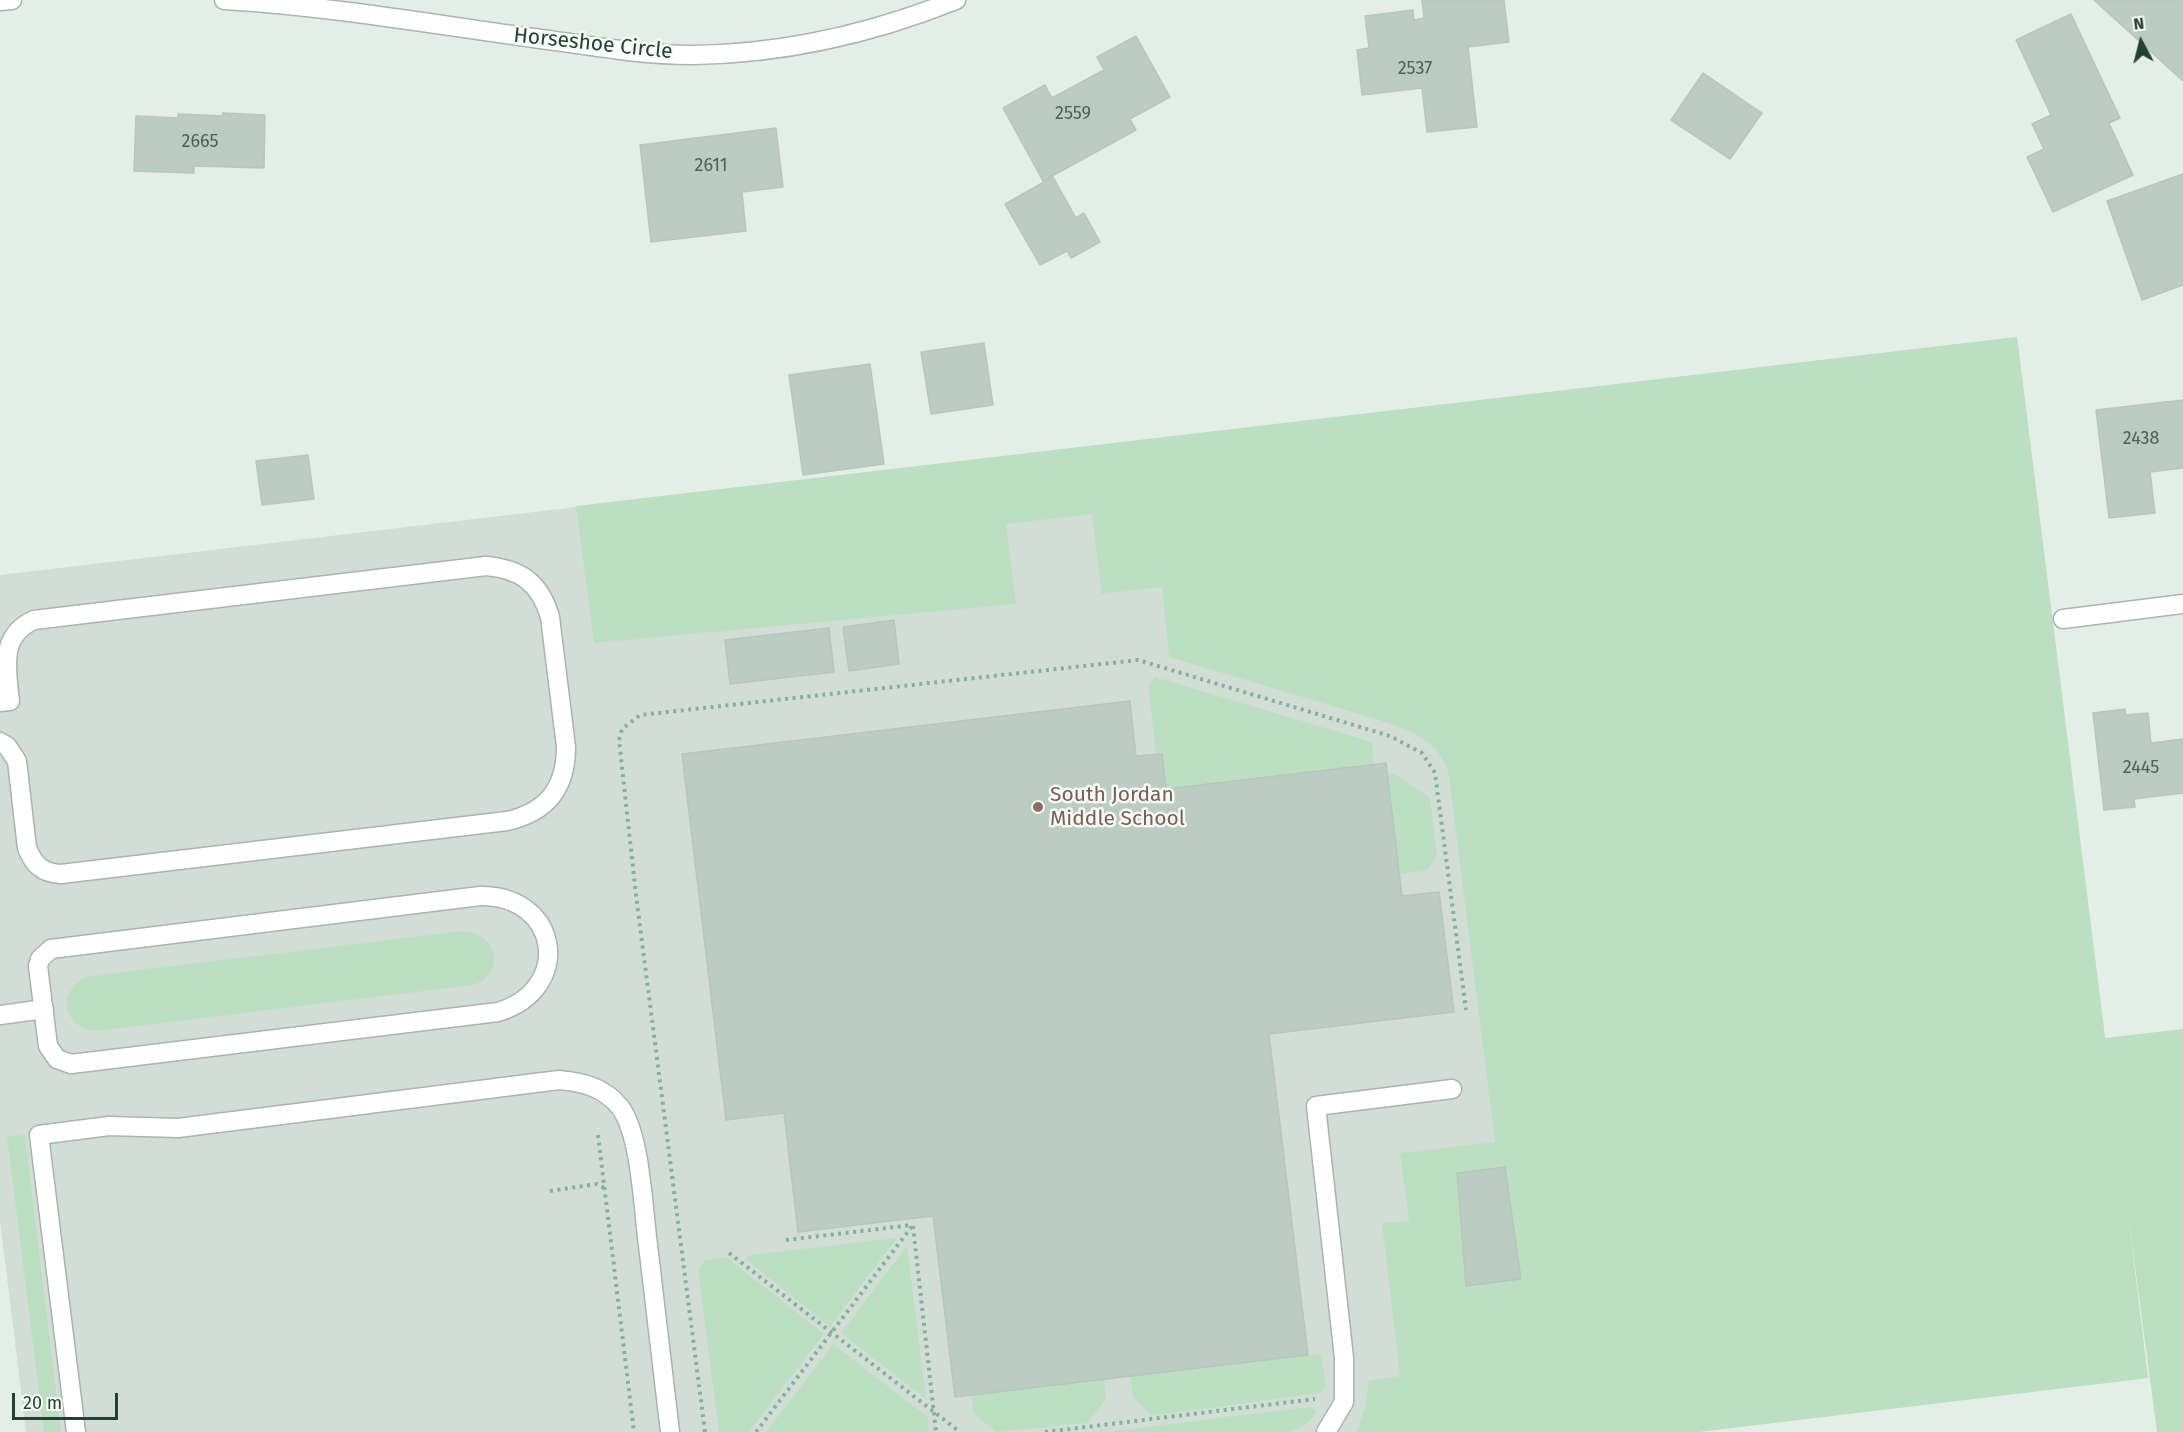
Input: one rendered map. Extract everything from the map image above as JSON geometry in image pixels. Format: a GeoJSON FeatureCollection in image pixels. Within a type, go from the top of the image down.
{"type":"FeatureCollection","features":[{"type":"Feature","properties":{"kind":"street"},"geometry":{"type":"LineString","coordinates":[[0,1],[12,0]]}},
{"type":"Feature","properties":{"kind":"street","name":"Horseshoe Circle"},"geometry":{"type":"LineString","coordinates":[[224,0],[331,10],[634,52],[691,55],[748,52],[805,45],[861,33],[916,16],[956,0]]}},
{"type":"Feature","properties":{"kind":"street"},"geometry":{"type":"LineString","coordinates":[[0,702],[10,701],[5,657],[6,644],[12,633],[22,624],[34,620],[486,566],[501,567],[528,580],[546,603],[552,629],[566,747],[566,765],[561,782],[552,797],[539,809],[524,818],[61,874],[49,873],[39,868],[31,859],[27,848],[17,761],[7,746],[0,742]]}},
{"type":"Feature","properties":{"kind":"street"},"geometry":{"type":"LineString","coordinates":[[2063,619],[2183,604]]}},
{"type":"Feature","properties":{"kind":"street"},"geometry":{"type":"LineString","coordinates":[[480,896],[496,896],[511,900],[525,908],[536,919],[544,933],[547,949],[546,967],[540,983],[529,997],[514,1007],[498,1012],[72,1064],[57,1059],[51,1053],[48,1046],[44,1009],[38,966],[40,959],[51,949],[480,896]]}},
{"type":"Feature","properties":{"kind":"street"},"geometry":{"type":"LineString","coordinates":[[0,1015],[44,1009]]}},
{"type":"Feature","properties":{"kind":"street"},"geometry":{"type":"LineString","coordinates":[[76,1432],[39,1135],[109,1126],[178,1128],[559,1080],[581,1082],[609,1096],[620,1107],[633,1137],[670,1432]]}},
{"type":"Feature","properties":{"kind":"street"},"geometry":{"type":"LineString","coordinates":[[1326,1432],[1344,1402],[1344,1358],[1316,1106],[1452,1089]]}},
{"type":"Feature","properties":{"kind":"path"},"geometry":{"type":"LineString","coordinates":[[705,1432],[636,895],[619,740],[622,729],[639,716],[1138,660],[1390,736],[1422,753],[1435,773],[1466,1010]]}},
{"type":"Feature","properties":{"kind":"path"},"geometry":{"type":"LineString","coordinates":[[598,1135],[634,1432]]}},
{"type":"Feature","properties":{"kind":"path"},"geometry":{"type":"LineString","coordinates":[[550,1191],[597,1184],[604,1188]]}},
{"type":"Feature","properties":{"kind":"path"},"geometry":{"type":"LineString","coordinates":[[786,1240],[913,1225]]}},
{"type":"Feature","properties":{"kind":"path"},"geometry":{"type":"LineString","coordinates":[[756,1432],[913,1225]]}},
{"type":"Feature","properties":{"kind":"path"},"geometry":{"type":"LineString","coordinates":[[913,1225],[936,1432]]}},
{"type":"Feature","properties":{"kind":"path"},"geometry":{"type":"LineString","coordinates":[[729,1253],[960,1432]]}},
{"type":"Feature","properties":{"kind":"path"},"geometry":{"type":"LineString","coordinates":[[1045,1432],[1316,1399]]}},
{"type":"Feature","properties":{"kind":"shaded area","name":"South Jordan Middle School"},"geometry":{"type":"Polygon","coordinates":[[[2017,337],[2148,1378],[1698,1432],[26,1432],[0,1221],[0,575],[2017,337]]]}},
{"type":"Feature","properties":{"kind":"green space"},"geometry":{"type":"Polygon","coordinates":[[[2017,337],[2105,1038],[2183,1029],[2183,1432],[2157,1432],[2128,1214],[2148,1378],[1698,1432],[1357,1432],[1365,1407],[1369,1381],[1400,1376],[1382,1223],[1409,1221],[1400,1153],[1495,1142],[1448,769],[1436,749],[1414,733],[1379,720],[1169,657],[1162,587],[1102,594],[1092,514],[1006,524],[1016,604],[594,643],[576,506],[2017,337]]]}},
{"type":"Feature","properties":{"kind":"green space"},"geometry":{"type":"Polygon","coordinates":[[[1155,677],[1372,742],[1374,765],[1166,789],[1162,754],[1156,754],[1148,685],[1155,677]]]}},
{"type":"Feature","properties":{"kind":"green space"},"geometry":{"type":"Polygon","coordinates":[[[1395,774],[1430,798],[1437,856],[1427,870],[1400,874],[1388,775],[1395,774]]]}},
{"type":"Feature","properties":{"kind":"green space"},"geometry":{"type":"Polygon","coordinates":[[[463,931],[475,933],[484,938],[494,954],[491,971],[474,985],[96,1031],[84,1028],[75,1022],[67,1006],[72,989],[79,981],[90,976],[463,931]]]}},
{"type":"Feature","properties":{"kind":"green space"},"geometry":{"type":"Polygon","coordinates":[[[25,1134],[61,1432],[44,1432],[7,1137],[25,1134]]]}},
{"type":"Feature","properties":{"kind":"green space"},"geometry":{"type":"Polygon","coordinates":[[[897,1238],[830,1327],[746,1259],[750,1255],[897,1238]]]}},
{"type":"Feature","properties":{"kind":"green space"},"geometry":{"type":"Polygon","coordinates":[[[907,1246],[926,1399],[841,1333],[907,1246]]]}},
{"type":"Feature","properties":{"kind":"green space"},"geometry":{"type":"Polygon","coordinates":[[[726,1257],[824,1334],[749,1432],[719,1432],[698,1270],[705,1260],[726,1257]]]}},
{"type":"Feature","properties":{"kind":"green space"},"geometry":{"type":"Polygon","coordinates":[[[833,1344],[928,1417],[929,1432],[766,1432],[833,1344]]]}},
{"type":"Feature","properties":{"kind":"green space"},"geometry":{"type":"Polygon","coordinates":[[[1321,1354],[1326,1387],[1319,1393],[1152,1416],[1133,1397],[1130,1376],[1321,1354]]]}},
{"type":"Feature","properties":{"kind":"green space"},"geometry":{"type":"Polygon","coordinates":[[[1104,1379],[1106,1399],[1087,1423],[996,1432],[974,1414],[971,1395],[1104,1379]]]}},
{"type":"Feature","properties":{"kind":"green space"},"geometry":{"type":"Polygon","coordinates":[[[1310,1407],[1317,1411],[1311,1419],[1301,1427],[1289,1432],[1105,1432],[1310,1407]]]}},
{"type":"Feature","properties":{"kind":"building"},"geometry":{"type":"Polygon","coordinates":[[[1422,0],[1504,0],[1509,42],[1468,47],[1477,127],[1427,132],[1422,88],[1362,95],[1357,50],[1369,48],[1365,16],[1413,10],[1414,20],[1424,18],[1422,0]]]}},
{"type":"Feature","properties":{"kind":"building"},"geometry":{"type":"Polygon","coordinates":[[[2094,0],[2183,0],[2183,81],[2094,0]]]}},
{"type":"Feature","properties":{"kind":"building"},"geometry":{"type":"Polygon","coordinates":[[[2071,14],[2120,118],[2109,123],[2133,175],[2053,212],[2027,157],[2044,149],[2032,124],[2051,115],[2016,40],[2071,14]]]}},
{"type":"Feature","properties":{"kind":"building"},"geometry":{"type":"Polygon","coordinates":[[[1136,36],[1170,97],[1130,119],[1136,130],[1043,181],[1003,108],[1045,85],[1052,98],[1104,70],[1097,57],[1136,36]]]}},
{"type":"Feature","properties":{"kind":"building"},"geometry":{"type":"Polygon","coordinates":[[[1703,73],[1762,113],[1730,159],[1671,120],[1703,73]]]}},
{"type":"Feature","properties":{"kind":"building"},"geometry":{"type":"Polygon","coordinates":[[[223,113],[265,115],[264,168],[194,166],[194,173],[134,171],[136,116],[178,118],[178,114],[222,116],[223,113]]]}},
{"type":"Feature","properties":{"kind":"building"},"geometry":{"type":"Polygon","coordinates":[[[776,128],[783,187],[742,192],[746,231],[651,242],[640,145],[776,128]]]}},
{"type":"Feature","properties":{"kind":"building"},"geometry":{"type":"Polygon","coordinates":[[[2183,174],[2183,285],[2142,300],[2107,201],[2183,174]]]}},
{"type":"Feature","properties":{"kind":"building"},"geometry":{"type":"Polygon","coordinates":[[[1053,177],[1076,218],[1084,213],[1100,242],[1071,258],[1067,251],[1040,265],[1005,204],[1053,177]]]}},
{"type":"Feature","properties":{"kind":"building"},"geometry":{"type":"Polygon","coordinates":[[[984,343],[993,405],[931,414],[921,352],[984,343]]]}},
{"type":"Feature","properties":{"kind":"building"},"geometry":{"type":"Polygon","coordinates":[[[870,364],[884,464],[803,475],[789,375],[870,364]]]}},
{"type":"Feature","properties":{"kind":"building"},"geometry":{"type":"Polygon","coordinates":[[[2183,400],[2183,468],[2150,472],[2155,513],[2109,518],[2096,410],[2183,400]]]}},
{"type":"Feature","properties":{"kind":"building"},"geometry":{"type":"Polygon","coordinates":[[[308,455],[314,499],[262,505],[256,461],[308,455]]]}},
{"type":"Feature","properties":{"kind":"building"},"geometry":{"type":"Polygon","coordinates":[[[894,620],[899,664],[849,671],[843,627],[894,620]]]}},
{"type":"Feature","properties":{"kind":"building"},"geometry":{"type":"Polygon","coordinates":[[[829,628],[834,672],[730,684],[725,640],[829,628]]]}},
{"type":"Feature","properties":{"kind":"building"},"geometry":{"type":"Polygon","coordinates":[[[1130,701],[1136,756],[1162,754],[1166,789],[1386,763],[1402,896],[1439,892],[1454,1012],[1269,1034],[1308,1355],[955,1397],[933,1216],[798,1232],[784,1113],[726,1120],[682,754],[1130,701]]]}},
{"type":"Feature","properties":{"kind":"building"},"geometry":{"type":"Polygon","coordinates":[[[2125,709],[2126,715],[2148,713],[2151,743],[2183,739],[2183,793],[2134,799],[2135,807],[2104,810],[2093,713],[2125,709]]]}},
{"type":"Feature","properties":{"kind":"building"},"geometry":{"type":"Polygon","coordinates":[[[1505,1167],[1521,1279],[1466,1286],[1457,1173],[1505,1167]]]}},
{"type":"Feature","properties":{"kind":"place","name":"South Jordan Middle School"},"geometry":{"type":"Point","coordinates":[1038,807]}}]}
